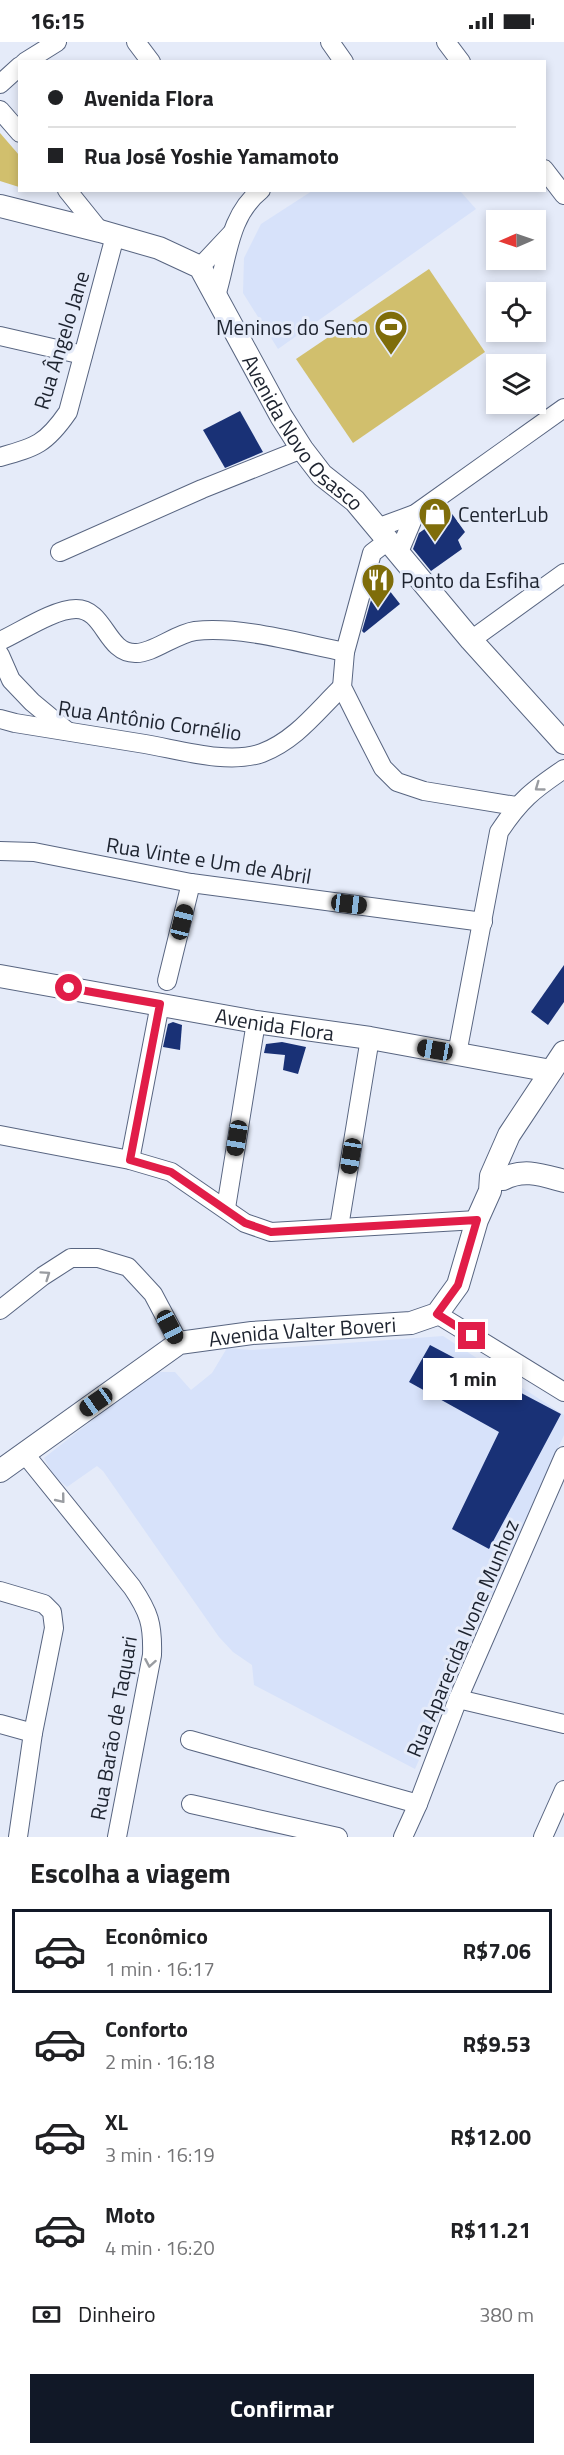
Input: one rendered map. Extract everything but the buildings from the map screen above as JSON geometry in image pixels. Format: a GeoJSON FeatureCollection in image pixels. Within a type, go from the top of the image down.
{"type":"FeatureCollection","features":[{"type":"Feature","properties":{"kind":"main road"},"geometry":{"type":"LineString","coordinates":[[0,206],[107,233],[176,254],[200,267]]}},
{"type":"Feature","properties":{"kind":"main road","name":"Avenida Novo Osasco"},"geometry":{"type":"LineString","coordinates":[[200,267],[281,416],[322,476],[355,501],[471,640],[560,730]]}},
{"type":"Feature","properties":{"kind":"main road","name":"Avenida Flora"},"geometry":{"type":"LineString","coordinates":[[0,976],[256,1022],[370,1038],[558,1072]]}},
{"type":"Feature","properties":{"kind":"main road"},"geometry":{"type":"LineString","coordinates":[[437,1314],[458,1285],[477,1220],[496,1185],[525,1111],[558,1072],[564,1053]]}},
{"type":"Feature","properties":{"kind":"main road"},"geometry":{"type":"LineString","coordinates":[[511,1144],[533,1172]]}},
{"type":"Feature","properties":{"kind":"main road"},"geometry":{"type":"LineString","coordinates":[[496,1185],[518,1172],[533,1172],[564,1180]]}},
{"type":"Feature","properties":{"kind":"main road","name":"Avenida Valter Boveri"},"geometry":{"type":"LineString","coordinates":[[0,1470],[179,1343],[252,1333],[411,1323],[437,1314]]}},
{"type":"Feature","properties":{"kind":"street"},"geometry":{"type":"LineString","coordinates":[[28,60],[57,42]]}},
{"type":"Feature","properties":{"kind":"street"},"geometry":{"type":"LineString","coordinates":[[136,42],[150,60]]}},
{"type":"Feature","properties":{"kind":"street"},"geometry":{"type":"LineString","coordinates":[[330,42],[343,60]]}},
{"type":"Feature","properties":{"kind":"street"},"geometry":{"type":"LineString","coordinates":[[446,42],[460,60]]}},
{"type":"Feature","properties":{"kind":"street"},"geometry":{"type":"LineString","coordinates":[[0,84],[18,68]]}},
{"type":"Feature","properties":{"kind":"street"},"geometry":{"type":"LineString","coordinates":[[0,110],[18,131]]}},
{"type":"Feature","properties":{"kind":"street"},"geometry":{"type":"LineString","coordinates":[[546,172],[564,195]]}},
{"type":"Feature","properties":{"kind":"street"},"geometry":{"type":"LineString","coordinates":[[69,192],[107,233]]}},
{"type":"Feature","properties":{"kind":"street"},"geometry":{"type":"LineString","coordinates":[[216,296],[231,234],[247,204],[258,192]]}},
{"type":"Feature","properties":{"kind":"street","name":"Rua Ângelo Jane"},"geometry":{"type":"LineString","coordinates":[[0,458],[30,449],[53,434],[68,412],[83,356],[107,233]]}},
{"type":"Feature","properties":{"kind":"street"},"geometry":{"type":"LineString","coordinates":[[200,267],[231,234]]}},
{"type":"Feature","properties":{"kind":"street"},"geometry":{"type":"LineString","coordinates":[[0,336],[83,356]]}},
{"type":"Feature","properties":{"kind":"street"},"geometry":{"type":"LineString","coordinates":[[516,806],[424,791],[397,782],[383,768],[342,687],[345,652],[372,553],[415,514],[564,408]]}},
{"type":"Feature","properties":{"kind":"street"},"geometry":{"type":"LineString","coordinates":[[60,552],[202,489],[302,449]]}},
{"type":"Feature","properties":{"kind":"street"},"geometry":{"type":"LineString","coordinates":[[388,540],[415,514]]}},
{"type":"Feature","properties":{"kind":"street"},"geometry":{"type":"LineString","coordinates":[[471,640],[564,573]]}},
{"type":"Feature","properties":{"kind":"street"},"geometry":{"type":"LineString","coordinates":[[0,641],[51,616],[74,609],[86,610],[95,617],[117,647],[138,654],[176,637],[207,630],[243,633],[345,652]]}},
{"type":"Feature","properties":{"kind":"street"},"geometry":{"type":"LineString","coordinates":[[0,655],[11,680],[32,702],[67,731]]}},
{"type":"Feature","properties":{"kind":"street","name":"Rua Antônio Cornélio"},"geometry":{"type":"LineString","coordinates":[[0,719],[242,758],[263,753],[287,740],[304,727],[342,687]]}},
{"type":"Feature","properties":{"kind":"street"},"geometry":{"type":"LineString","coordinates":[[457,1054],[499,832],[516,806],[535,789],[564,769]]}},
{"type":"Feature","properties":{"kind":"street","name":"Rua Vinte e Um de Abril"},"geometry":{"type":"LineString","coordinates":[[0,851],[34,852],[191,883],[483,922]]}},
{"type":"Feature","properties":{"kind":"street"},"geometry":{"type":"LineString","coordinates":[[167,981],[191,883]]}},
{"type":"Feature","properties":{"kind":"street"},"geometry":{"type":"LineString","coordinates":[[130,1160],[160,1004]]}},
{"type":"Feature","properties":{"kind":"street"},"geometry":{"type":"LineString","coordinates":[[226,1208],[256,1022]]}},
{"type":"Feature","properties":{"kind":"street"},"geometry":{"type":"LineString","coordinates":[[339,1227],[370,1038]]}},
{"type":"Feature","properties":{"kind":"street"},"geometry":{"type":"LineString","coordinates":[[0,1135],[130,1160],[171,1172],[245,1223],[271,1232],[477,1220]]}},
{"type":"Feature","properties":{"kind":"street"},"geometry":{"type":"LineString","coordinates":[[0,1310],[43,1276],[71,1258],[98,1258],[128,1267],[153,1293],[179,1343]]}},
{"type":"Feature","properties":{"kind":"street"},"geometry":{"type":"LineString","coordinates":[[437,1314],[564,1392]]}},
{"type":"Feature","properties":{"kind":"street","name":"Rua Barão de Taquari"},"geometry":{"type":"LineString","coordinates":[[24,1453],[132,1587],[147,1609],[153,1630],[152,1655],[117,1837]]}},
{"type":"Feature","properties":{"kind":"street","name":"Rua Aparecida Ivone Munhoz"},"geometry":{"type":"LineString","coordinates":[[403,1837],[458,1699],[564,1456]]}},
{"type":"Feature","properties":{"kind":"street"},"geometry":{"type":"LineString","coordinates":[[0,1591],[44,1604],[52,1612],[54,1628],[33,1733],[18,1837]]}},
{"type":"Feature","properties":{"kind":"street"},"geometry":{"type":"LineString","coordinates":[[458,1699],[564,1724]]}},
{"type":"Feature","properties":{"kind":"street"},"geometry":{"type":"LineString","coordinates":[[0,1724],[33,1733]]}},
{"type":"Feature","properties":{"kind":"street"},"geometry":{"type":"LineString","coordinates":[[190,1740],[418,1804]]}},
{"type":"Feature","properties":{"kind":"street"},"geometry":{"type":"LineString","coordinates":[[543,1837],[564,1790]]}},
{"type":"Feature","properties":{"kind":"street"},"geometry":{"type":"LineString","coordinates":[[190,1804],[338,1837]]}},
{"type":"Feature","properties":{"kind":"shaded area"},"geometry":{"type":"Polygon","coordinates":[[[0,133],[18,154],[18,187],[0,181],[0,133]]]}},
{"type":"Feature","properties":{"kind":"shaded area"},"geometry":{"type":"Polygon","coordinates":[[[310,192],[461,192],[476,209],[278,349],[243,293],[244,258],[261,224],[310,192]]]}},
{"type":"Feature","properties":{"kind":"shaded area","name":"Meninos do Seno"},"geometry":{"type":"Polygon","coordinates":[[[429,269],[485,352],[353,443],[296,359],[429,269]]]}},
{"type":"Feature","properties":{"kind":"shaded area"},"geometry":{"type":"Polygon","coordinates":[[[443,1336],[564,1415],[564,1435],[415,1769],[254,1685],[252,1665],[233,1652],[219,1637],[103,1471],[97,1466],[67,1487],[54,1476],[44,1458],[154,1372],[175,1372],[191,1390],[212,1373],[227,1348],[252,1350],[443,1336]]]}},
{"type":"Feature","properties":{"kind":"place","name":"Meninos do Seno"},"geometry":{"type":"Point","coordinates":[391,356]}},
{"type":"Feature","properties":{"kind":"place","name":"CenterLub"},"geometry":{"type":"Point","coordinates":[435,543]}},
{"type":"Feature","properties":{"kind":"place","name":"Ponto da Esfiha"},"geometry":{"type":"Point","coordinates":[378,609]}},
{"type":"Feature","properties":{"kind":"route"},"geometry":{"type":"LineString","coordinates":[[69,988],[160,1004],[130,1160],[171,1172],[245,1223],[271,1232],[477,1220],[458,1285],[437,1314],[472,1336]]}}]}
